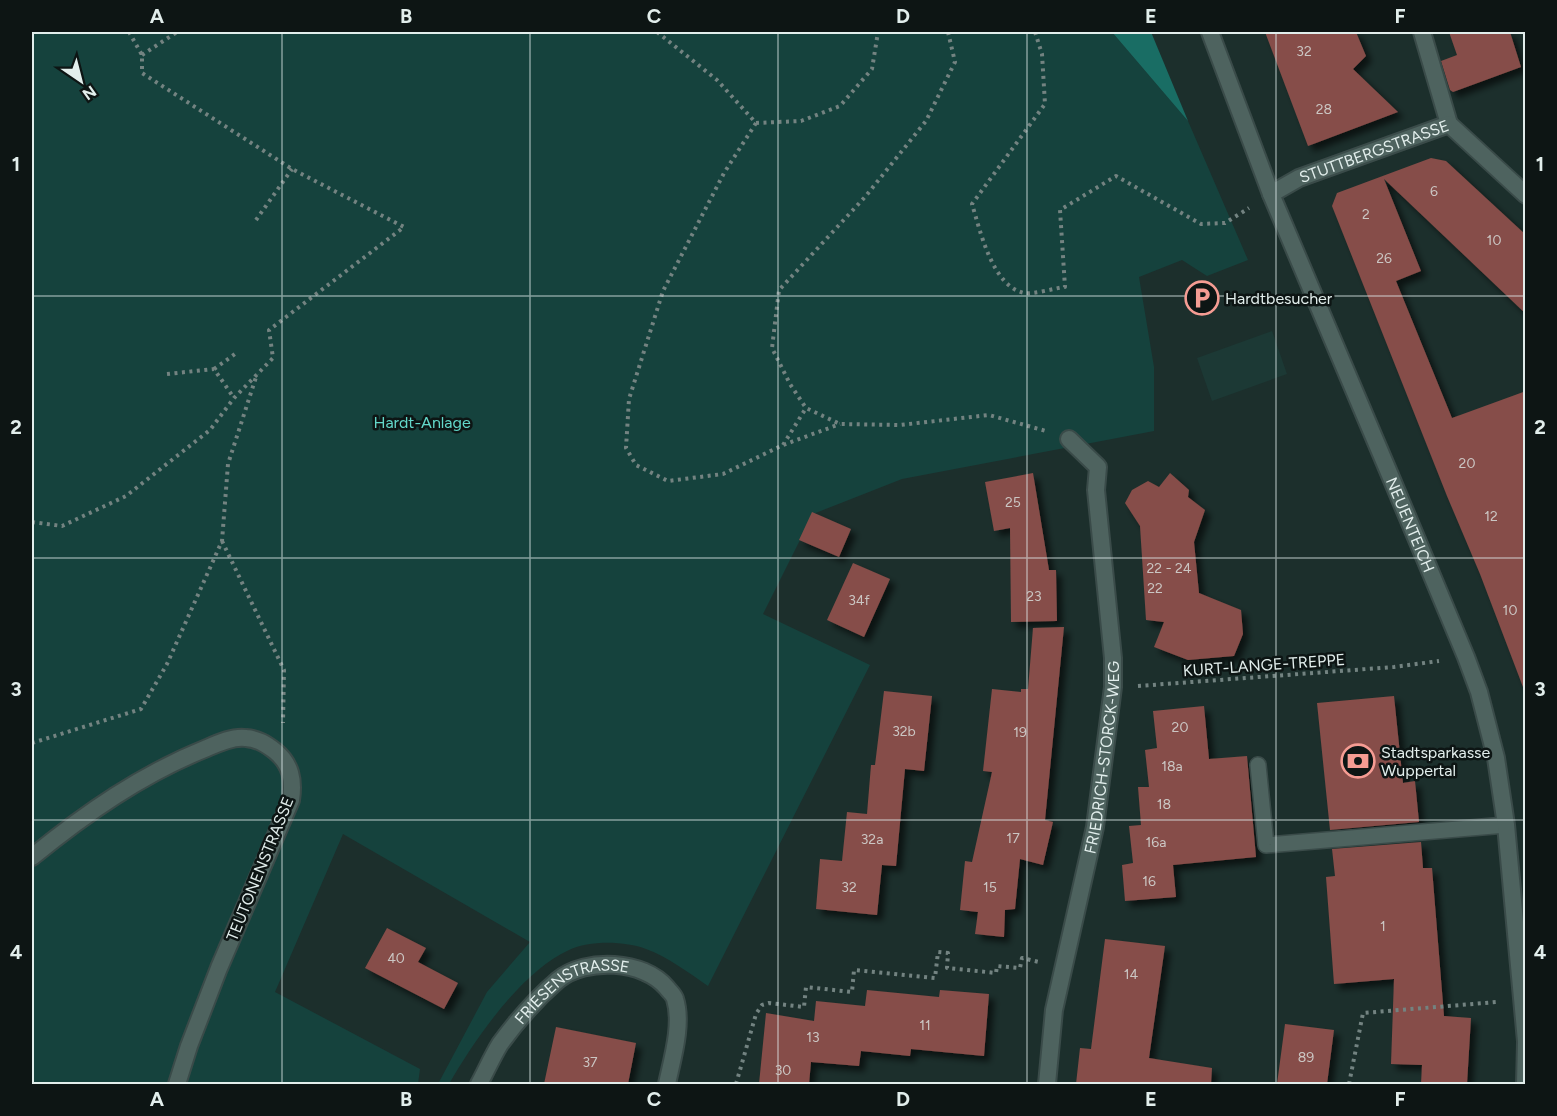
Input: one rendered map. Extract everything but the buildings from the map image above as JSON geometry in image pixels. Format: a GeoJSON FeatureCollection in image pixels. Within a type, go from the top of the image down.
{"type":"FeatureCollection","features":[{"type":"Feature","properties":{"kind":"street","name":"NEUENTEICH"},"geometry":{"type":"LineString","coordinates":[[1210,32],[1271,194],[1479,692],[1496,758],[1506,825],[1526,1042],[1525,1084]]}},
{"type":"Feature","properties":{"kind":"street"},"geometry":{"type":"LineString","coordinates":[[1422,32],[1449,124]]}},
{"type":"Feature","properties":{"kind":"street","name":"STUTTBERGSTRASSE"},"geometry":{"type":"LineString","coordinates":[[1271,194],[1299,178],[1449,124],[1526,195]]}},
{"type":"Feature","properties":{"kind":"street","name":"FRIEDRICH-STORCK-WEG"},"geometry":{"type":"LineString","coordinates":[[1047,1084],[1054,1010],[1095,827],[1113,687],[1113,658],[1096,490],[1098,467],[1070,439]]}},
{"type":"Feature","properties":{"kind":"street"},"geometry":{"type":"LineString","coordinates":[[32,857],[100,805],[131,785],[190,754],[221,742],[245,737],[264,742],[282,757]]}},
{"type":"Feature","properties":{"kind":"street","name":"TEUTONENSTRASSE"},"geometry":{"type":"LineString","coordinates":[[177,1084],[219,968],[291,800],[293,785],[291,771],[282,757]]}},
{"type":"Feature","properties":{"kind":"street","name":"FRIESENSTRASSE"},"geometry":{"type":"LineString","coordinates":[[479,1084],[500,1045],[533,1004],[560,978],[585,968],[608,964],[637,969],[662,982],[675,998],[678,1032],[667,1084]]}},
{"type":"Feature","properties":{"kind":"lane"},"geometry":{"type":"LineString","coordinates":[[1258,765],[1266,845],[1506,825]]}},
{"type":"Feature","properties":{"kind":"path"},"geometry":{"type":"LineString","coordinates":[[32,522],[63,526],[126,496],[210,430],[234,398],[273,358],[269,330],[404,228],[292,169],[142,73],[142,55],[129,32]]}},
{"type":"Feature","properties":{"kind":"path"},"geometry":{"type":"LineString","coordinates":[[142,55],[177,32]]}},
{"type":"Feature","properties":{"kind":"path"},"geometry":{"type":"LineString","coordinates":[[657,32],[717,80],[756,123]]}},
{"type":"Feature","properties":{"kind":"path"},"geometry":{"type":"LineString","coordinates":[[756,123],[801,121],[840,106],[872,69],[878,32]]}},
{"type":"Feature","properties":{"kind":"path"},"geometry":{"type":"LineString","coordinates":[[840,424],[806,408],[790,384],[772,348],[779,290],[865,197],[926,121],[955,62],[948,32]]}},
{"type":"Feature","properties":{"kind":"path"},"geometry":{"type":"LineString","coordinates":[[1035,32],[1042,54],[1045,104],[972,204],[986,252],[1006,284],[1024,293],[1065,287],[1060,210],[1116,176],[1201,224],[1225,223],[1271,194]]}},
{"type":"Feature","properties":{"kind":"path"},"geometry":{"type":"LineString","coordinates":[[756,123],[724,173],[663,291],[629,399],[626,448],[636,465],[668,481],[723,474],[783,446],[840,424],[900,425],[989,415],[1020,422]]}},
{"type":"Feature","properties":{"kind":"path"},"geometry":{"type":"LineString","coordinates":[[256,220],[292,169]]}},
{"type":"Feature","properties":{"kind":"path"},"geometry":{"type":"LineString","coordinates":[[167,374],[214,369],[235,354]]}},
{"type":"Feature","properties":{"kind":"path"},"geometry":{"type":"LineString","coordinates":[[214,369],[234,398]]}},
{"type":"Feature","properties":{"kind":"path"},"geometry":{"type":"LineString","coordinates":[[32,743],[141,709],[167,664],[222,541],[228,464],[258,374]]}},
{"type":"Feature","properties":{"kind":"path"},"geometry":{"type":"LineString","coordinates":[[783,446],[806,408]]}},
{"type":"Feature","properties":{"kind":"path"},"geometry":{"type":"LineString","coordinates":[[222,541],[284,670],[282,757]]}},
{"type":"Feature","properties":{"kind":"path","name":"KURT-LANGE-TREPPE"},"geometry":{"type":"LineString","coordinates":[[1135,687],[1394,667],[1466,657]]}},
{"type":"Feature","properties":{"kind":"path"},"geometry":{"type":"LineString","coordinates":[[736,1084],[756,1014],[762,1005],[769,1003],[804,1006],[806,987],[852,992],[854,970],[935,978],[938,952],[948,953],[947,968],[996,973],[997,966],[1020,968],[1022,958],[1064,966]]}},
{"type":"Feature","properties":{"kind":"path"},"geometry":{"type":"LineString","coordinates":[[1349,1084],[1363,1013],[1522,1000]]}},
{"type":"Feature","properties":{"kind":"path"},"geometry":{"type":"LineString","coordinates":[[716,1084],[727,1084]]}},
{"type":"Feature","properties":{"kind":"shaded area"},"geometry":{"type":"Polygon","coordinates":[[[1272,331],[1287,374],[1212,401],[1197,358],[1272,331]]]}},
{"type":"Feature","properties":{"kind":"green space","name":"Hardt-Anlage"},"geometry":{"type":"Polygon","coordinates":[[[32,32],[1112,32],[1188,121],[1248,260],[1207,276],[1182,260],[1139,277],[1154,367],[1154,431],[902,479],[813,514],[763,614],[870,665],[708,986],[670,961],[638,946],[597,943],[577,947],[551,960],[517,990],[472,1047],[449,1084],[438,1084],[487,992],[530,942],[343,834],[275,992],[420,1069],[418,1084],[32,1084],[32,32]]]}},
{"type":"Feature","properties":{"kind":"green space"},"geometry":{"type":"Polygon","coordinates":[[[1112,32],[1151,32],[1188,121],[1112,32]]]}},
{"type":"Feature","properties":{"kind":"place","name":"Hardtbesucher"},"geometry":{"type":"Point","coordinates":[1202,298]}},
{"type":"Feature","properties":{"kind":"place","name":"Stadtsparkasse Wuppertal"},"geometry":{"type":"Point","coordinates":[1358,761]}}]}
